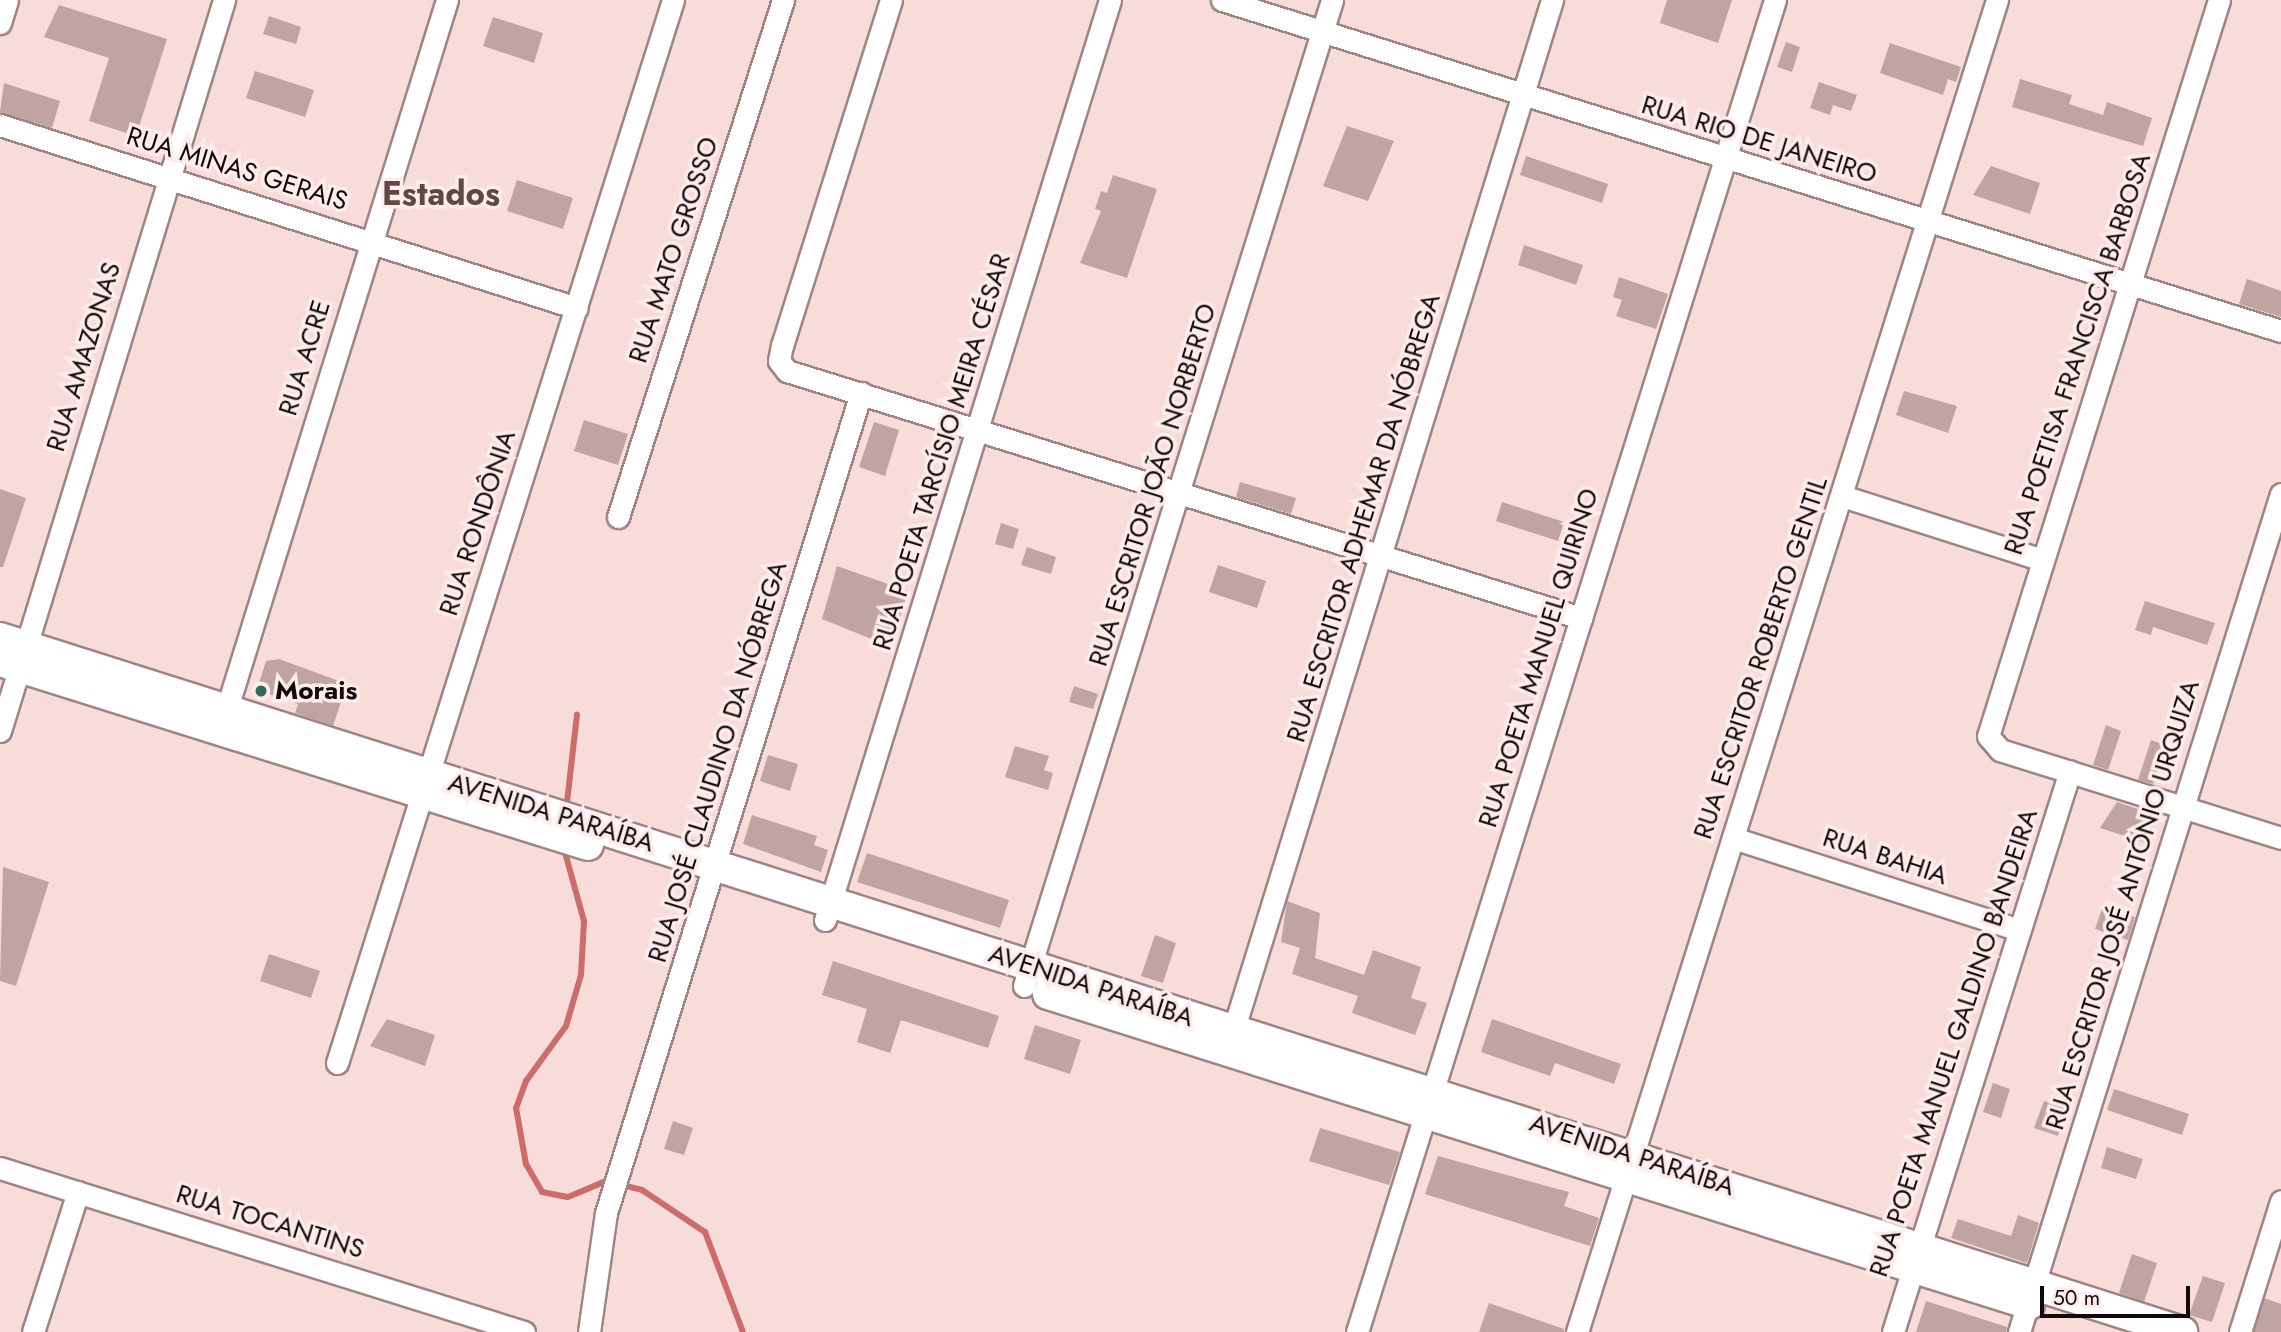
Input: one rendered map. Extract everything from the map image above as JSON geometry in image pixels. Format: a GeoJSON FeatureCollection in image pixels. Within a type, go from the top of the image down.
{"type":"FeatureCollection","features":[{"type":"Feature","properties":{"kind":"street"},"geometry":{"type":"LineString","coordinates":[[0,23],[7,0]]}},
{"type":"Feature","properties":{"kind":"street","name":"RUA AMAZONAS"},"geometry":{"type":"LineString","coordinates":[[0,731],[11,653],[224,0]]}},
{"type":"Feature","properties":{"kind":"street","name":"RUA ACRE"},"geometry":{"type":"LineString","coordinates":[[223,722],[447,0]]}},
{"type":"Feature","properties":{"kind":"street","name":"RUA RONDÔNIA"},"geometry":{"type":"LineString","coordinates":[[337,1063],[673,0]]}},
{"type":"Feature","properties":{"kind":"street","name":"RUA MATO GROSSO"},"geometry":{"type":"LineString","coordinates":[[618,517],[783,0]]}},
{"type":"Feature","properties":{"kind":"street"},"geometry":{"type":"LineString","coordinates":[[891,0],[782,345],[779,361],[787,371],[1581,618]]}},
{"type":"Feature","properties":{"kind":"street","name":"RUA POETA TARCÍSIO MEIRA CÉSAR"},"geometry":{"type":"LineString","coordinates":[[827,912],[980,430],[1110,0]]}},
{"type":"Feature","properties":{"kind":"street","name":"RUA RIO DE JANEIRO"},"geometry":{"type":"LineString","coordinates":[[1222,0],[2281,331]]}},
{"type":"Feature","properties":{"kind":"street","name":"RUA ESCRITOR JOÃO NORBERTO"},"geometry":{"type":"LineString","coordinates":[[1027,976],[1181,492],[1332,0]]}},
{"type":"Feature","properties":{"kind":"street","name":"RUA ESCRITOR ADHEMAR DA NÓBREGA"},"geometry":{"type":"LineString","coordinates":[[1230,1041],[1552,0]]}},
{"type":"Feature","properties":{"kind":"street","name":"RUA POETA MANUEL QUIRINO"},"geometry":{"type":"LineString","coordinates":[[1357,1332],[1775,0]]}},
{"type":"Feature","properties":{"kind":"street","name":"RUA ESCRITOR ROBERTO GENTIL"},"geometry":{"type":"LineString","coordinates":[[1577,1332],[1997,0]]}},
{"type":"Feature","properties":{"kind":"street","name":"RUA POETISA FRANCISCA BARBOSA"},"geometry":{"type":"LineString","coordinates":[[2070,771],[1994,747],[1992,724],[2218,0]]}},
{"type":"Feature","properties":{"kind":"street","name":"RUA MINAS GERAIS"},"geometry":{"type":"LineString","coordinates":[[0,125],[371,239],[577,309]]}},
{"type":"Feature","properties":{"kind":"street","name":"RUA JOSÉ CLAUDINO DA NÓBREGA"},"geometry":{"type":"LineString","coordinates":[[589,1332],[598,1246],[861,393]]}},
{"type":"Feature","properties":{"kind":"street","name":"RUA ESCRITOR JOSÉ ANTÓNIO URQUIZA"},"geometry":{"type":"LineString","coordinates":[[2027,1307],[2281,494]]}},
{"type":"Feature","properties":{"kind":"street"},"geometry":{"type":"LineString","coordinates":[[1842,496],[2042,560]]}},
{"type":"Feature","properties":{"kind":"street","name":"AVENIDA PARAÍBA"},"geometry":{"type":"LineString","coordinates":[[11,653],[1915,1258],[2027,1307],[2116,1332]]}},
{"type":"Feature","properties":{"kind":"street"},"geometry":{"type":"LineString","coordinates":[[2070,771],[2281,838]]}},
{"type":"Feature","properties":{"kind":"street","name":"RUA POETA MANUEL GALDINO BANDEIRA"},"geometry":{"type":"LineString","coordinates":[[1893,1332],[2070,771]]}},
{"type":"Feature","properties":{"kind":"street","name":"RUA BAHIA"},"geometry":{"type":"LineString","coordinates":[[1733,838],[2019,930]]}},
{"type":"Feature","properties":{"kind":"street","name":"RUA TOCANTINS"},"geometry":{"type":"LineString","coordinates":[[0,1168],[524,1332]]}},
{"type":"Feature","properties":{"kind":"street"},"geometry":{"type":"LineString","coordinates":[[33,1332],[78,1192]]}},
{"type":"Feature","properties":{"kind":"street"},"geometry":{"type":"LineString","coordinates":[[2240,1332],[2281,1201]]}},
{"type":"Feature","properties":{"kind":"street","name":"AVENIDA PARAÍBA"},"geometry":{"type":"LineString","coordinates":[[2027,1307],[2182,1332]]}},
{"type":"Feature","properties":{"kind":"building"},"geometry":{"type":"Polygon","coordinates":[[[1667,0],[1732,0],[1718,43],[1660,23],[1667,0]]]}},
{"type":"Feature","properties":{"kind":"building"},"geometry":{"type":"Polygon","coordinates":[[[59,5],[167,39],[136,136],[89,121],[109,58],[44,37],[59,5]]]}},
{"type":"Feature","properties":{"kind":"building"},"geometry":{"type":"Polygon","coordinates":[[[269,16],[301,27],[296,44],[263,34],[269,16]]]}},
{"type":"Feature","properties":{"kind":"building"},"geometry":{"type":"Polygon","coordinates":[[[493,17],[543,33],[534,63],[483,46],[493,17]]]}},
{"type":"Feature","properties":{"kind":"building"},"geometry":{"type":"Polygon","coordinates":[[[1786,42],[1800,47],[1792,72],[1777,67],[1786,42]]]}},
{"type":"Feature","properties":{"kind":"building"},"geometry":{"type":"Polygon","coordinates":[[[1890,43],[1961,67],[1956,82],[1948,79],[1943,95],[1880,73],[1890,43]]]}},
{"type":"Feature","properties":{"kind":"building"},"geometry":{"type":"Polygon","coordinates":[[[255,71],[314,90],[305,117],[246,98],[255,71]]]}},
{"type":"Feature","properties":{"kind":"building"},"geometry":{"type":"Polygon","coordinates":[[[2020,79],[2072,95],[2069,104],[2103,115],[2107,102],[2152,118],[2143,146],[2012,107],[2020,79]]]}},
{"type":"Feature","properties":{"kind":"building"},"geometry":{"type":"Polygon","coordinates":[[[1819,82],[1857,95],[1851,111],[1833,105],[1830,115],[1810,108],[1819,82]]]}},
{"type":"Feature","properties":{"kind":"building"},"geometry":{"type":"Polygon","coordinates":[[[4,83],[60,101],[52,128],[0,112],[4,83]]]}},
{"type":"Feature","properties":{"kind":"building"},"geometry":{"type":"Polygon","coordinates":[[[1347,126],[1394,141],[1368,201],[1323,186],[1347,126]]]}},
{"type":"Feature","properties":{"kind":"building"},"geometry":{"type":"Polygon","coordinates":[[[1526,156],[1608,184],[1602,203],[1520,175],[1526,156]]]}},
{"type":"Feature","properties":{"kind":"building"},"geometry":{"type":"Polygon","coordinates":[[[1991,166],[2040,183],[2030,214],[1973,195],[1991,166]]]}},
{"type":"Feature","properties":{"kind":"building"},"geometry":{"type":"Polygon","coordinates":[[[1113,175],[1157,189],[1127,278],[1080,263],[1101,211],[1095,209],[1101,191],[1107,193],[1113,175]]]}},
{"type":"Feature","properties":{"kind":"building"},"geometry":{"type":"Polygon","coordinates":[[[517,180],[573,198],[563,229],[507,211],[517,180]]]}},
{"type":"Feature","properties":{"kind":"building"},"geometry":{"type":"Polygon","coordinates":[[[1524,245],[1583,265],[1576,285],[1518,265],[1524,245]]]}},
{"type":"Feature","properties":{"kind":"building"},"geometry":{"type":"Polygon","coordinates":[[[1619,277],[1668,294],[1656,329],[1616,316],[1622,300],[1613,297],[1619,277]]]}},
{"type":"Feature","properties":{"kind":"building"},"geometry":{"type":"Polygon","coordinates":[[[2247,279],[2281,291],[2281,317],[2239,304],[2247,279]]]}},
{"type":"Feature","properties":{"kind":"building"},"geometry":{"type":"Polygon","coordinates":[[[1904,391],[1957,406],[1948,433],[1896,415],[1904,391]]]}},
{"type":"Feature","properties":{"kind":"building"},"geometry":{"type":"Polygon","coordinates":[[[584,420],[628,434],[618,465],[574,451],[584,420]]]}},
{"type":"Feature","properties":{"kind":"building"},"geometry":{"type":"Polygon","coordinates":[[[874,422],[899,430],[885,476],[859,467],[874,422]]]}},
{"type":"Feature","properties":{"kind":"building"},"geometry":{"type":"Polygon","coordinates":[[[1240,482],[1296,498],[1291,514],[1236,497],[1240,482]]]}},
{"type":"Feature","properties":{"kind":"building"},"geometry":{"type":"Polygon","coordinates":[[[0,489],[26,498],[3,567],[0,567],[0,489]]]}},
{"type":"Feature","properties":{"kind":"building"},"geometry":{"type":"Polygon","coordinates":[[[1502,502],[1564,522],[1558,541],[1496,521],[1502,502]]]}},
{"type":"Feature","properties":{"kind":"building"},"geometry":{"type":"Polygon","coordinates":[[[1001,523],[1019,529],[1013,549],[995,544],[1001,523]]]}},
{"type":"Feature","properties":{"kind":"building"},"geometry":{"type":"Polygon","coordinates":[[[1027,547],[1056,557],[1051,574],[1021,565],[1027,547]]]}},
{"type":"Feature","properties":{"kind":"building"},"geometry":{"type":"Polygon","coordinates":[[[1218,565],[1266,581],[1257,608],[1209,592],[1218,565]]]}},
{"type":"Feature","properties":{"kind":"building"},"geometry":{"type":"Polygon","coordinates":[[[837,566],[908,591],[891,647],[822,619],[837,566]]]}},
{"type":"Feature","properties":{"kind":"building"},"geometry":{"type":"Polygon","coordinates":[[[2145,601],[2215,623],[2207,645],[2153,627],[2151,635],[2135,630],[2145,601]]]}},
{"type":"Feature","properties":{"kind":"building"},"geometry":{"type":"Polygon","coordinates":[[[279,659],[347,684],[333,726],[295,713],[298,704],[257,690],[266,661],[279,659]]]}},
{"type":"Feature","properties":{"kind":"building"},"geometry":{"type":"Polygon","coordinates":[[[1074,686],[1098,694],[1093,709],[1069,702],[1074,686]]]}},
{"type":"Feature","properties":{"kind":"building"},"geometry":{"type":"Polygon","coordinates":[[[2106,725],[2121,731],[2108,770],[2093,765],[2106,725]]]}},
{"type":"Feature","properties":{"kind":"building"},"geometry":{"type":"Polygon","coordinates":[[[2151,740],[2166,745],[2153,784],[2138,780],[2151,740]]]}},
{"type":"Feature","properties":{"kind":"building"},"geometry":{"type":"Polygon","coordinates":[[[1015,746],[1049,756],[1044,770],[1053,773],[1048,790],[1005,777],[1015,746]]]}},
{"type":"Feature","properties":{"kind":"building"},"geometry":{"type":"Polygon","coordinates":[[[768,755],[798,764],[790,791],[760,781],[768,755]]]}},
{"type":"Feature","properties":{"kind":"building"},"geometry":{"type":"Polygon","coordinates":[[[2117,802],[2155,815],[2146,843],[2100,828],[2117,802]]]}},
{"type":"Feature","properties":{"kind":"building"},"geometry":{"type":"Polygon","coordinates":[[[752,815],[817,836],[814,845],[828,850],[821,872],[743,844],[752,815]]]}},
{"type":"Feature","properties":{"kind":"building"},"geometry":{"type":"Polygon","coordinates":[[[867,853],[1009,900],[1000,928],[857,882],[867,853]]]}},
{"type":"Feature","properties":{"kind":"building"},"geometry":{"type":"Polygon","coordinates":[[[3,867],[49,882],[16,986],[0,981],[3,867]]]}},
{"type":"Feature","properties":{"kind":"building"},"geometry":{"type":"Polygon","coordinates":[[[1287,901],[1320,913],[1315,958],[1364,975],[1373,950],[1421,967],[1411,998],[1427,1003],[1415,1035],[1352,1013],[1358,996],[1292,974],[1300,948],[1281,942],[1287,901]]]}},
{"type":"Feature","properties":{"kind":"building"},"geometry":{"type":"Polygon","coordinates":[[[2103,906],[2135,917],[2128,940],[2095,929],[2103,906]]]}},
{"type":"Feature","properties":{"kind":"building"},"geometry":{"type":"Polygon","coordinates":[[[1155,935],[1176,943],[1163,983],[1141,976],[1155,935]]]}},
{"type":"Feature","properties":{"kind":"building"},"geometry":{"type":"Polygon","coordinates":[[[269,954],[320,971],[311,998],[260,981],[269,954]]]}},
{"type":"Feature","properties":{"kind":"building"},"geometry":{"type":"Polygon","coordinates":[[[833,961],[999,1016],[988,1048],[901,1020],[890,1053],[857,1042],[867,1009],[822,995],[833,961]]]}},
{"type":"Feature","properties":{"kind":"building"},"geometry":{"type":"Polygon","coordinates":[[[387,1019],[435,1035],[425,1066],[370,1046],[387,1019]]]}},
{"type":"Feature","properties":{"kind":"building"},"geometry":{"type":"Polygon","coordinates":[[[1492,1019],[1621,1064],[1614,1084],[1555,1063],[1550,1076],[1481,1052],[1492,1019]]]}},
{"type":"Feature","properties":{"kind":"building"},"geometry":{"type":"Polygon","coordinates":[[[1035,1025],[1081,1040],[1070,1074],[1024,1059],[1035,1025]]]}},
{"type":"Feature","properties":{"kind":"building"},"geometry":{"type":"Polygon","coordinates":[[[1993,1083],[2010,1089],[2001,1118],[1983,1112],[1993,1083]]]}},
{"type":"Feature","properties":{"kind":"building"},"geometry":{"type":"Polygon","coordinates":[[[2114,1089],[2189,1114],[2182,1135],[2107,1110],[2114,1089]]]}},
{"type":"Feature","properties":{"kind":"building"},"geometry":{"type":"Polygon","coordinates":[[[2044,1101],[2067,1108],[2058,1136],[2034,1128],[2044,1101]]]}},
{"type":"Feature","properties":{"kind":"building"},"geometry":{"type":"Polygon","coordinates":[[[673,1121],[693,1128],[684,1155],[664,1149],[673,1121]]]}},
{"type":"Feature","properties":{"kind":"building"},"geometry":{"type":"Polygon","coordinates":[[[1320,1128],[1400,1152],[1389,1185],[1309,1161],[1320,1128]]]}},
{"type":"Feature","properties":{"kind":"building"},"geometry":{"type":"Polygon","coordinates":[[[2107,1147],[2143,1159],[2136,1179],[2101,1168],[2107,1147]]]}},
{"type":"Feature","properties":{"kind":"building"},"geometry":{"type":"Polygon","coordinates":[[[1438,1156],[1569,1192],[1564,1206],[1599,1218],[1590,1246],[1425,1194],[1438,1156]]]}},
{"type":"Feature","properties":{"kind":"building"},"geometry":{"type":"Polygon","coordinates":[[[2018,1215],[2039,1223],[2027,1263],[1951,1238],[1958,1219],[2011,1236],[2018,1215]]]}},
{"type":"Feature","properties":{"kind":"building"},"geometry":{"type":"Polygon","coordinates":[[[2132,1254],[2157,1263],[2144,1302],[2119,1293],[2132,1254]]]}},
{"type":"Feature","properties":{"kind":"building"},"geometry":{"type":"Polygon","coordinates":[[[2203,1276],[2225,1283],[2212,1322],[2189,1315],[2203,1276]]]}},
{"type":"Feature","properties":{"kind":"building"},"geometry":{"type":"Polygon","coordinates":[[[2264,1298],[2281,1304],[2281,1332],[2254,1332],[2264,1298]]]}},
{"type":"Feature","properties":{"kind":"building"},"geometry":{"type":"Polygon","coordinates":[[[1926,1301],[2007,1327],[2006,1332],[1916,1332],[1926,1301]]]}},
{"type":"Feature","properties":{"kind":"building"},"geometry":{"type":"Polygon","coordinates":[[[1489,1303],[1564,1329],[1564,1332],[1479,1332],[1489,1303]]]}},
{"type":"Feature","properties":{"kind":"waterway"},"geometry":{"type":"LineString","coordinates":[[566,811],[577,715]]}},
{"type":"Feature","properties":{"kind":"waterway"},"geometry":{"type":"LineString","coordinates":[[563,845],[584,921],[581,975],[566,1026],[526,1081],[516,1108],[526,1164],[542,1192],[568,1197],[606,1181],[642,1190],[705,1232],[743,1332]]}},
{"type":"Feature","properties":{"kind":"place","name":"Morais"},"geometry":{"type":"Point","coordinates":[261,691]}},
{"type":"Feature","properties":{"kind":"district","name":"Estados"},"geometry":{"type":"Point","coordinates":[441,194]}}]}
